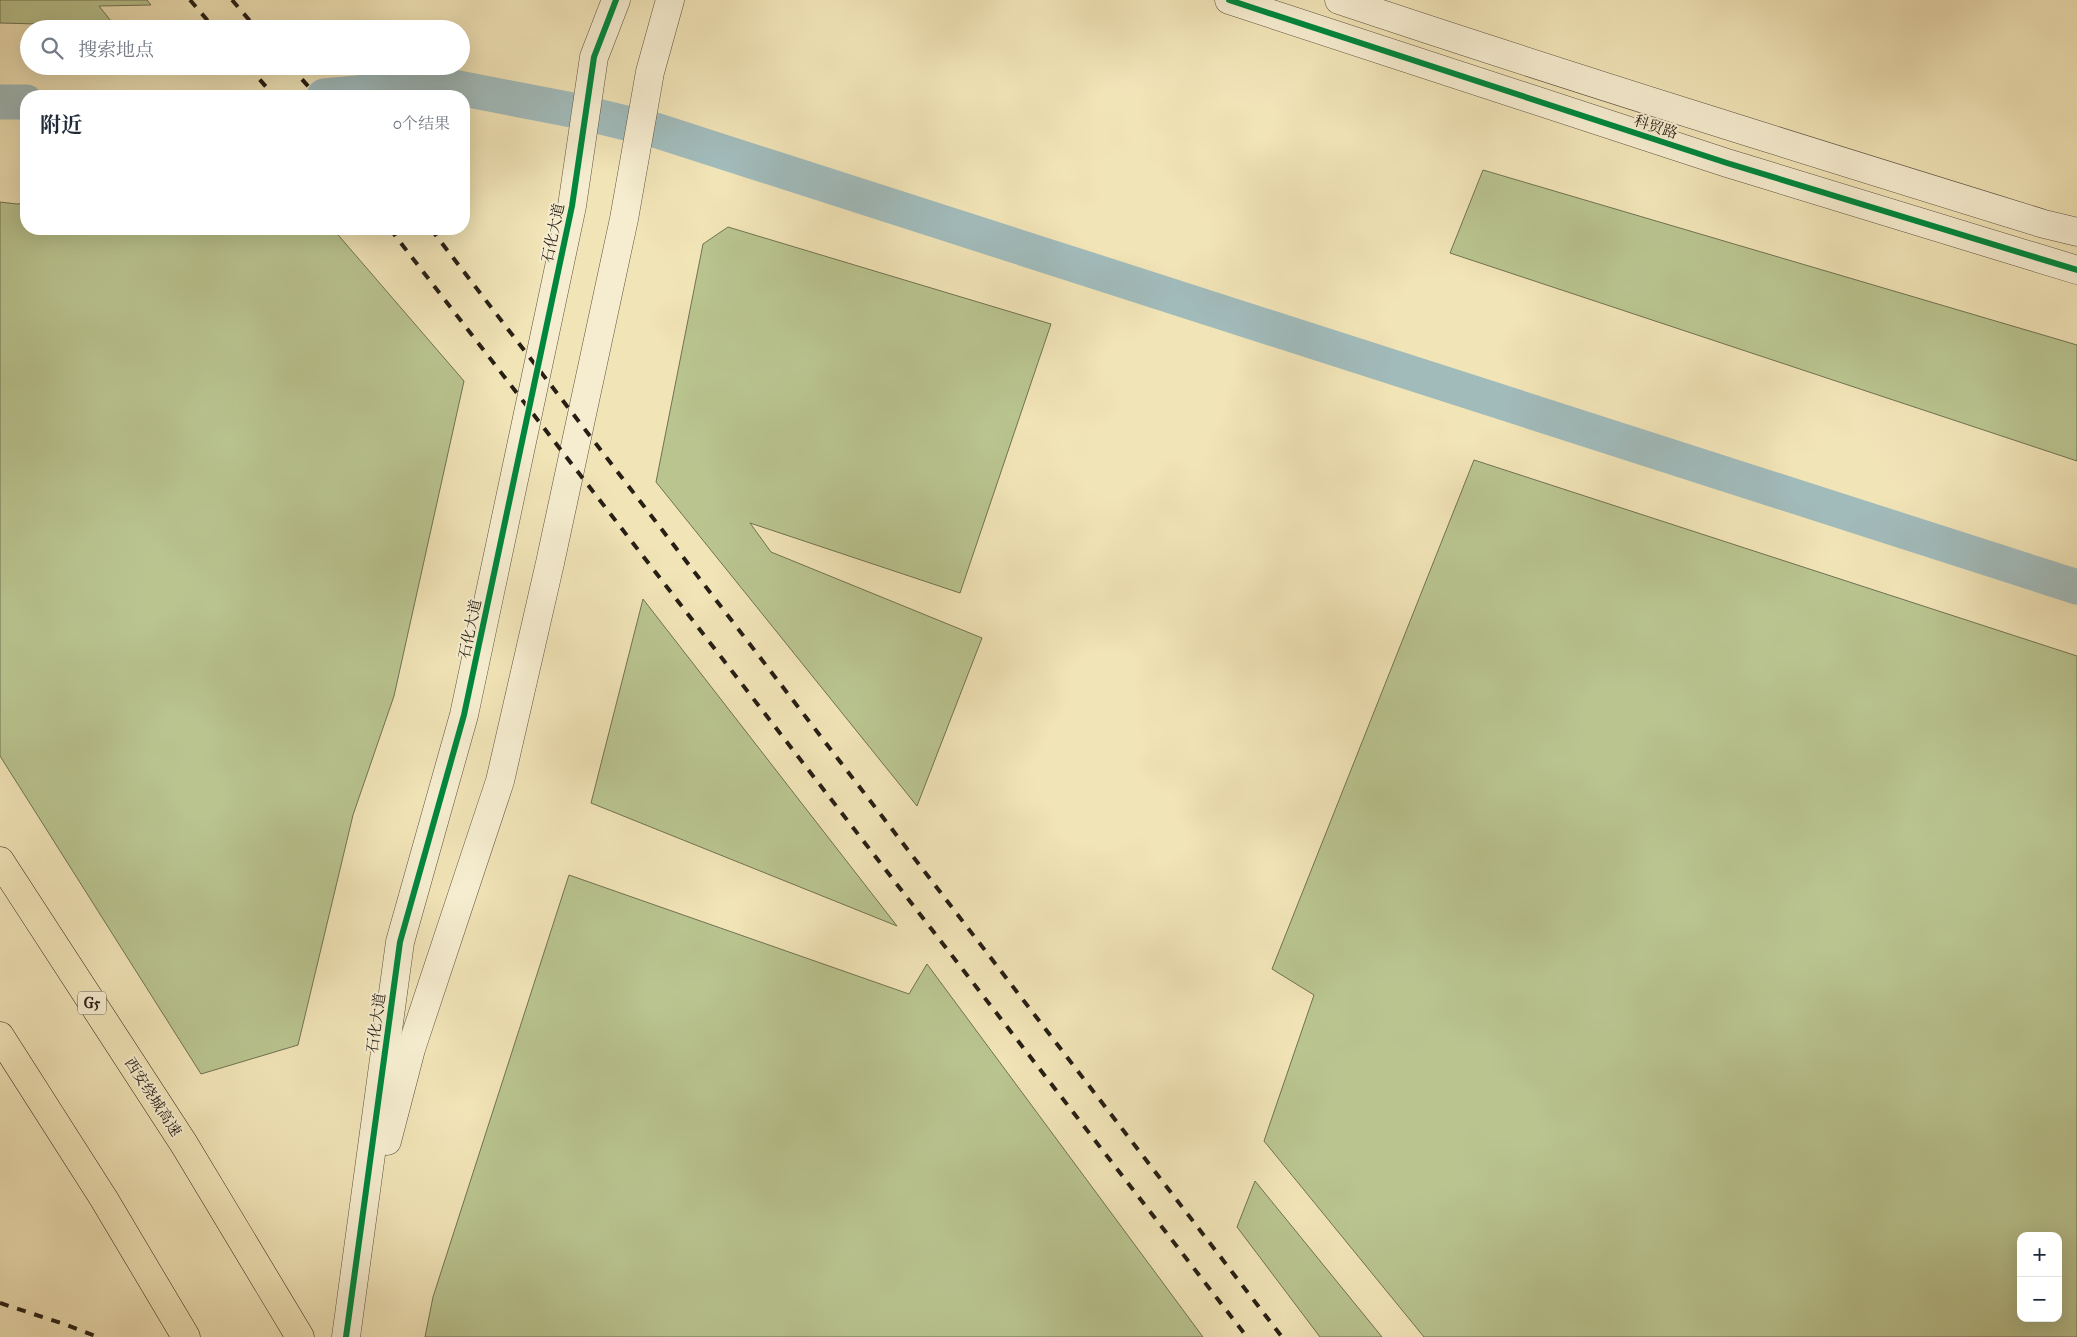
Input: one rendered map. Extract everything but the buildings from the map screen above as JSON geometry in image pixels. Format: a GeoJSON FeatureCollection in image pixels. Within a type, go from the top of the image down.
{"type":"FeatureCollection","features":[{"type":"Feature","properties":{"kind":"highway","name":"西安绕城高速"},"geometry":{"type":"LineString","coordinates":[[0,861],[184,1144],[300,1337]]}},
{"type":"Feature","properties":{"kind":"highway"},"geometry":{"type":"LineString","coordinates":[[0,1036],[104,1200],[186,1337]]}},
{"type":"Feature","properties":{"kind":"street","name":"石化大道"},"geometry":{"type":"LineString","coordinates":[[356,1264],[400,942],[464,715],[572,206],[594,57],[616,0]]}},
{"type":"Feature","properties":{"kind":"street"},"geometry":{"type":"LineString","coordinates":[[346,1337],[356,1264],[411,1049],[500,782],[552,554],[624,219],[650,72],[670,0]]}},
{"type":"Feature","properties":{"kind":"street","name":"科贸路"},"geometry":{"type":"LineString","coordinates":[[1229,0],[1727,163],[2077,270]]}},
{"type":"Feature","properties":{"kind":"street","name":"科贸路"},"geometry":{"type":"LineString","coordinates":[[1339,0],[1455,39],[1826,156],[2044,224],[2077,232]]}},
{"type":"Feature","properties":{"kind":"green space"},"geometry":{"type":"Polygon","coordinates":[[[0,0],[147,0],[151,5],[99,6],[110,20],[20,20],[20,24],[0,23],[0,0]]]}},
{"type":"Feature","properties":{"kind":"green space"},"geometry":{"type":"Polygon","coordinates":[[[1483,170],[2077,345],[2077,461],[1450,253],[1483,170]]]}},
{"type":"Feature","properties":{"kind":"green space"},"geometry":{"type":"Polygon","coordinates":[[[0,202],[20,204],[20,235],[338,235],[464,381],[394,696],[353,815],[298,1045],[201,1074],[0,756],[0,202]]]}},
{"type":"Feature","properties":{"kind":"green space"},"geometry":{"type":"Polygon","coordinates":[[[728,227],[1051,324],[960,593],[750,523],[771,552],[982,638],[917,806],[656,482],[703,244],[728,227]]]}},
{"type":"Feature","properties":{"kind":"green space"},"geometry":{"type":"Polygon","coordinates":[[[1474,460],[2077,656],[2077,1337],[1424,1337],[1264,1141],[1314,995],[1272,969],[1474,460]]]}},
{"type":"Feature","properties":{"kind":"green space"},"geometry":{"type":"Polygon","coordinates":[[[643,599],[897,926],[591,803],[643,599]]]}},
{"type":"Feature","properties":{"kind":"green space"},"geometry":{"type":"Polygon","coordinates":[[[569,875],[909,994],[927,964],[1203,1337],[425,1337],[433,1297],[569,875]]]}},
{"type":"Feature","properties":{"kind":"green space"},"geometry":{"type":"Polygon","coordinates":[[[1255,1181],[1382,1337],[1320,1337],[1237,1227],[1255,1181]]]}},
{"type":"Feature","properties":{"kind":"waterway"},"geometry":{"type":"LineString","coordinates":[[389,90],[443,85],[469,90]]}},
{"type":"Feature","properties":{"kind":"waterway"},"geometry":{"type":"LineString","coordinates":[[470,90],[572,110],[655,130],[2077,587]]}},
{"type":"Feature","properties":{"kind":"waterway"},"geometry":{"type":"LineString","coordinates":[[0,102],[20,102]]}},
{"type":"Feature","properties":{"kind":"railway"},"geometry":{"type":"LineString","coordinates":[[190,0],[207,20]]}},
{"type":"Feature","properties":{"kind":"railway"},"geometry":{"type":"LineString","coordinates":[[232,0],[249,20]]}},
{"type":"Feature","properties":{"kind":"railway"},"geometry":{"type":"LineString","coordinates":[[256,75],[269,90]]}},
{"type":"Feature","properties":{"kind":"railway"},"geometry":{"type":"LineString","coordinates":[[298,75],[312,90]]}},
{"type":"Feature","properties":{"kind":"railway"},"geometry":{"type":"LineString","coordinates":[[395,235],[1247,1337]]}},
{"type":"Feature","properties":{"kind":"railway"},"geometry":{"type":"LineString","coordinates":[[436,235],[1282,1337]]}},
{"type":"Feature","properties":{"kind":"railway"},"geometry":{"type":"LineString","coordinates":[[0,1303],[98,1337]]}},
{"type":"Feature","properties":{"kind":"cycle path"},"geometry":{"type":"LineString","coordinates":[[346,1337],[400,942],[464,715],[572,206],[594,57],[616,0]]}},
{"type":"Feature","properties":{"kind":"cycle path"},"geometry":{"type":"LineString","coordinates":[[1229,0],[1727,163],[2077,270]]}}]}
